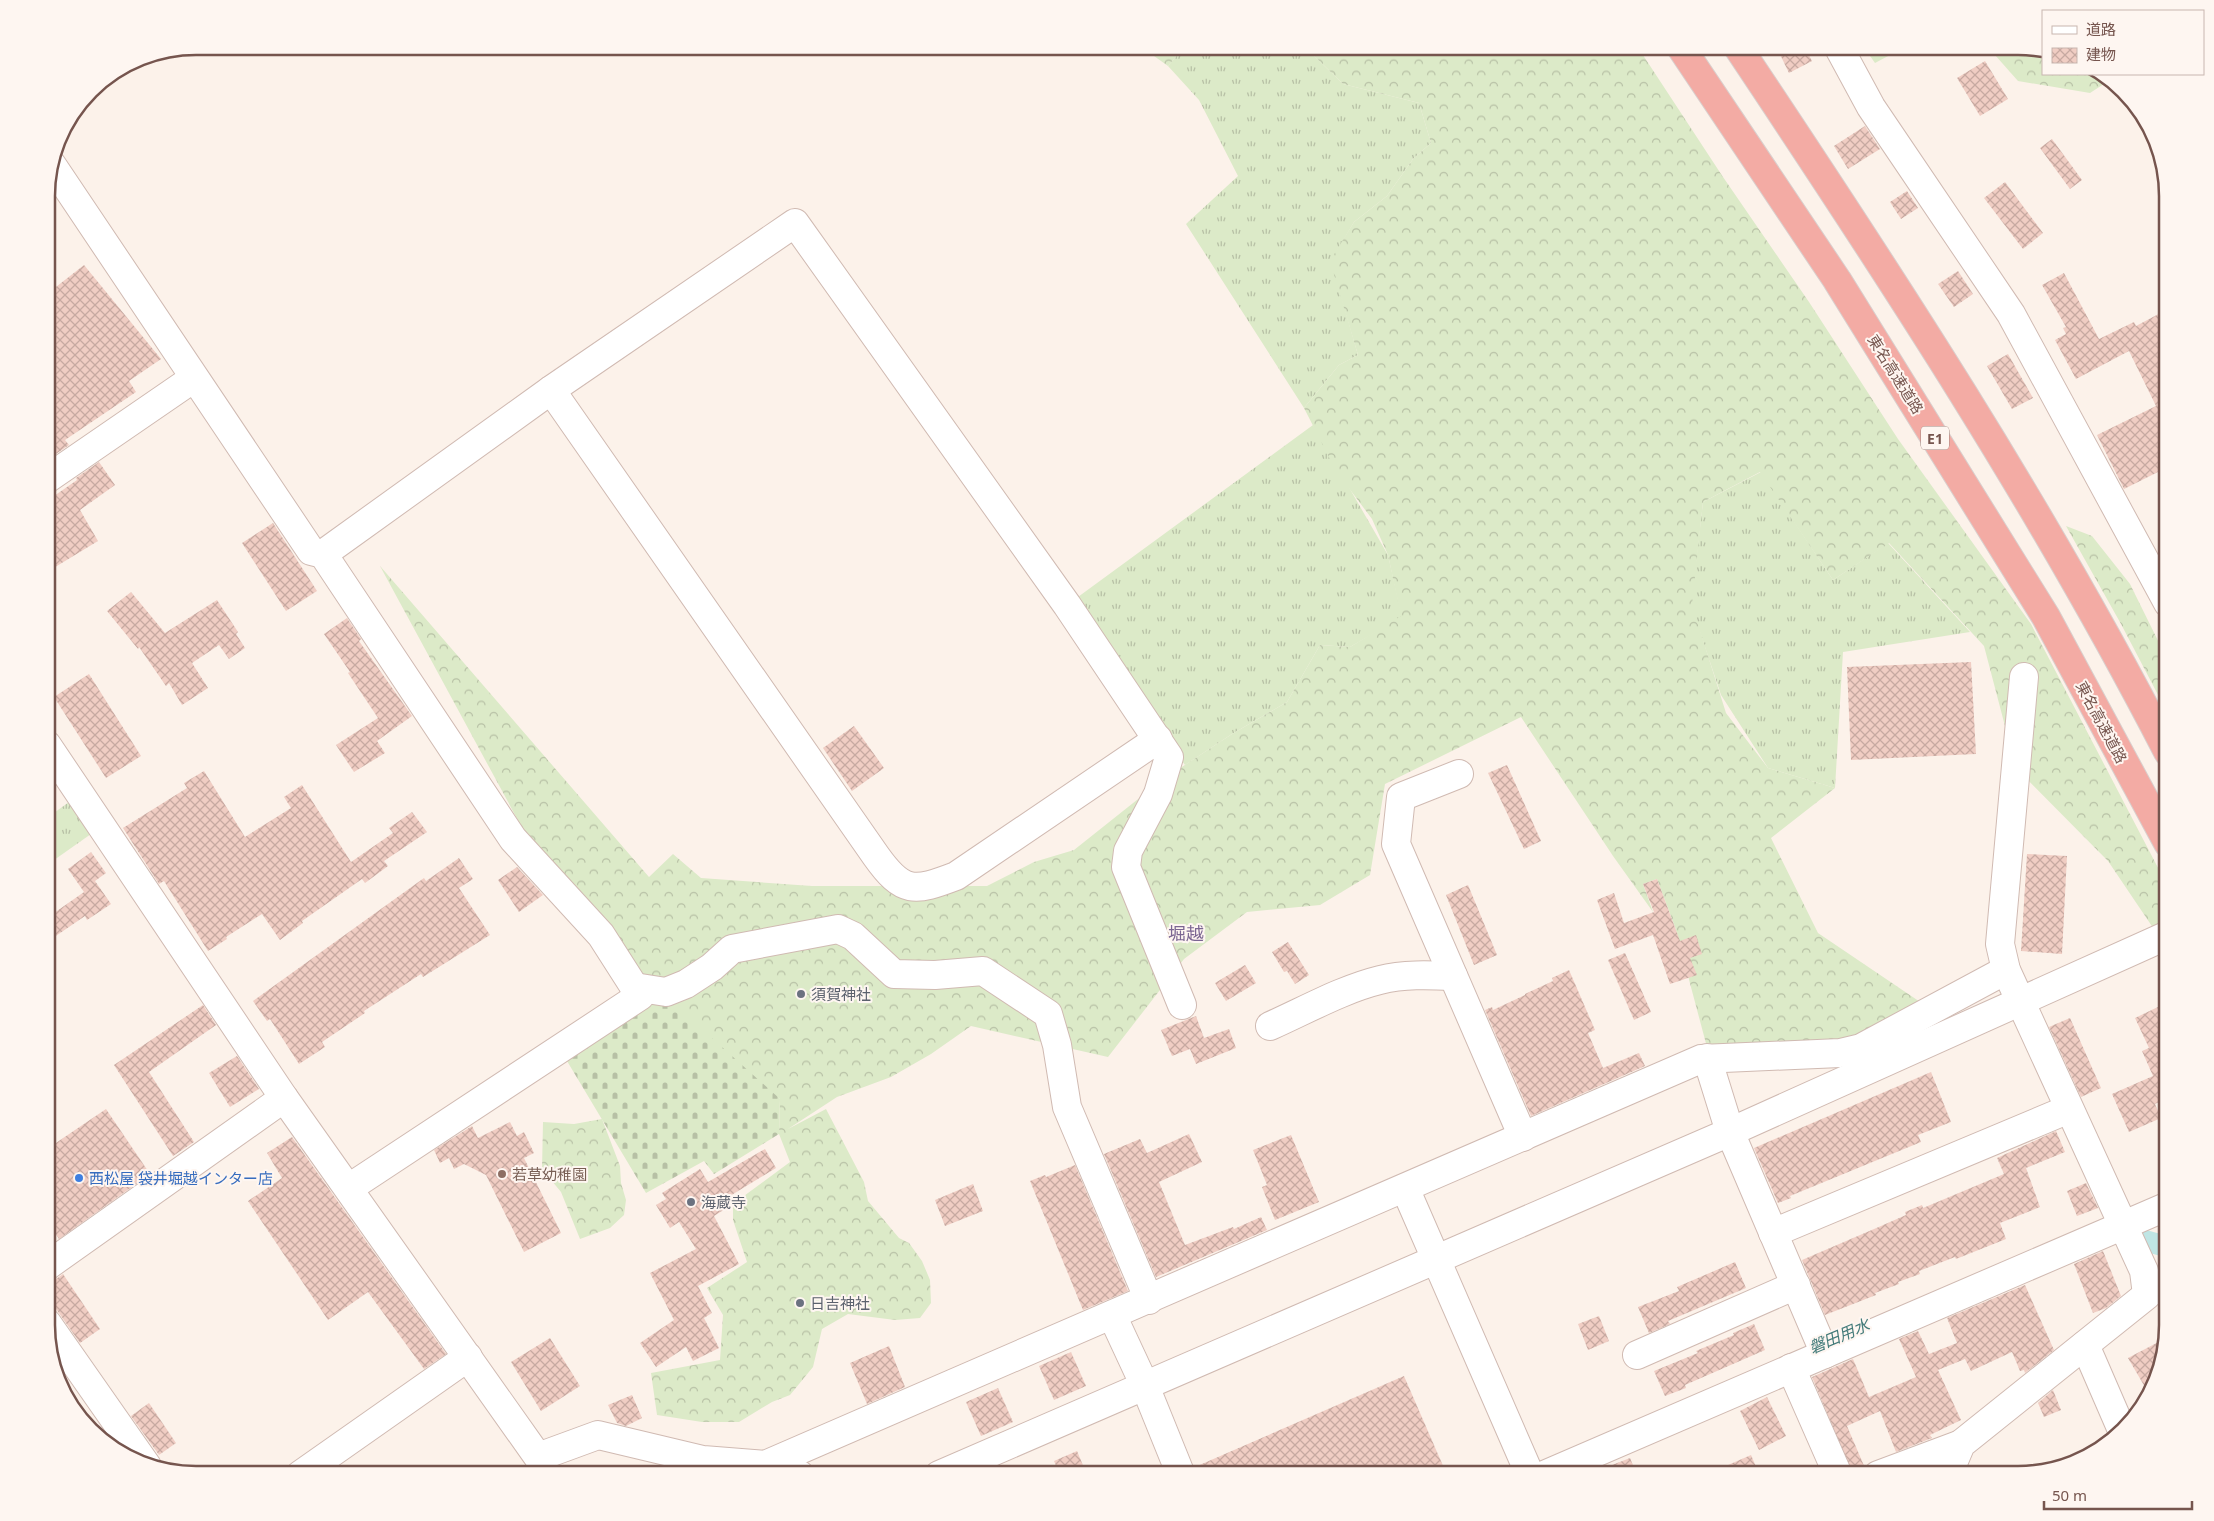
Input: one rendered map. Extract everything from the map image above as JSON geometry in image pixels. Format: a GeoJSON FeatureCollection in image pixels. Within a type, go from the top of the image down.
{"type":"FeatureCollection","features":[{"type":"Feature","properties":{"kind":"highway","name":"東名高速道路"},"geometry":{"type":"LineString","coordinates":[[1686,55],[1837,280],[2040,609],[2159,827]]}},
{"type":"Feature","properties":{"kind":"highway"},"geometry":{"type":"LineString","coordinates":[[1743,55],[1871,247],[2032,508],[2159,735]]}},
{"type":"Feature","properties":{"kind":"street"},"geometry":{"type":"LineString","coordinates":[[1843,55],[1871,107],[2011,314],[2159,586]]}},
{"type":"Feature","properties":{"kind":"street"},"geometry":{"type":"LineString","coordinates":[[57,173],[311,551],[323,554],[513,839],[601,935],[640,996],[348,1188]]}},
{"type":"Feature","properties":{"kind":"street"},"geometry":{"type":"LineString","coordinates":[[323,554],[551,390],[795,223],[1067,605],[1169,757],[1158,794],[1128,851],[1126,868],[1182,1004]]}},
{"type":"Feature","properties":{"kind":"street"},"geometry":{"type":"LineString","coordinates":[[55,472],[194,378]]}},
{"type":"Feature","properties":{"kind":"street"},"geometry":{"type":"LineString","coordinates":[[551,390],[889,875],[903,885],[917,887],[932,885],[956,876],[1158,739]]}},
{"type":"Feature","properties":{"kind":"street"},"geometry":{"type":"LineString","coordinates":[[1902,1466],[1961,1444],[2147,1296],[2144,1271],[2006,970],[2000,944],[2024,677]]}},
{"type":"Feature","properties":{"kind":"street"},"geometry":{"type":"LineString","coordinates":[[55,757],[284,1098],[538,1457],[598,1435],[702,1460],[768,1466]]}},
{"type":"Feature","properties":{"kind":"street"},"geometry":{"type":"LineString","coordinates":[[1459,774],[1401,797],[1396,844],[1522,1137]]}},
{"type":"Feature","properties":{"kind":"street"},"geometry":{"type":"LineString","coordinates":[[634,987],[666,992],[686,984],[712,967],[732,949],[838,929],[853,936],[894,974],[935,975],[983,971],[1048,1014],[1057,1045],[1068,1107],[1149,1300]]}},
{"type":"Feature","properties":{"kind":"street"},"geometry":{"type":"LineString","coordinates":[[960,1466],[1730,1132],[2159,939]]}},
{"type":"Feature","properties":{"kind":"street"},"geometry":{"type":"LineString","coordinates":[[765,1465],[1707,1058],[1840,1053],[1861,1048],[2006,970]]}},
{"type":"Feature","properties":{"kind":"street"},"geometry":{"type":"LineString","coordinates":[[1270,1026],[1379,980],[1413,975],[1453,976]]}},
{"type":"Feature","properties":{"kind":"street"},"geometry":{"type":"LineString","coordinates":[[1707,1058],[1730,1132],[1825,1354]]}},
{"type":"Feature","properties":{"kind":"street"},"geometry":{"type":"LineString","coordinates":[[55,1260],[284,1098]]}},
{"type":"Feature","properties":{"kind":"street"},"geometry":{"type":"LineString","coordinates":[[1773,1234],[2069,1110]]}},
{"type":"Feature","properties":{"kind":"street"},"geometry":{"type":"LineString","coordinates":[[1405,1188],[1526,1466]]}},
{"type":"Feature","properties":{"kind":"street"},"geometry":{"type":"LineString","coordinates":[[1565,1466],[2159,1210]]}},
{"type":"Feature","properties":{"kind":"street"},"geometry":{"type":"LineString","coordinates":[[1637,1355],[1796,1285]]}},
{"type":"Feature","properties":{"kind":"street"},"geometry":{"type":"LineString","coordinates":[[2146,1287],[2159,1296]]}},
{"type":"Feature","properties":{"kind":"street"},"geometry":{"type":"LineString","coordinates":[[1112,1316],[1145,1386],[1177,1466]]}},
{"type":"Feature","properties":{"kind":"street"},"geometry":{"type":"LineString","coordinates":[[55,1336],[138,1453]]}},
{"type":"Feature","properties":{"kind":"street"},"geometry":{"type":"LineString","coordinates":[[2084,1345],[2119,1424]]}},
{"type":"Feature","properties":{"kind":"street"},"geometry":{"type":"LineString","coordinates":[[313,1466],[468,1357]]}},
{"type":"Feature","properties":{"kind":"street"},"geometry":{"type":"LineString","coordinates":[[1791,1368],[1834,1466]]}},
{"type":"Feature","properties":{"kind":"street"},"geometry":{"type":"LineString","coordinates":[[1952,1466],[1961,1444]]}},
{"type":"Feature","properties":{"kind":"green space"},"geometry":{"type":"Polygon","coordinates":[[[1153,55],[1177,55],[1168,66],[1153,55]]]}},
{"type":"Feature","properties":{"kind":"green space"},"geometry":{"type":"Polygon","coordinates":[[[1177,55],[1313,55],[1343,84],[1419,103],[1431,143],[1413,159],[1387,196],[1354,222],[1331,261],[1358,355],[1339,365],[1304,408],[1186,224],[1238,176],[1199,100],[1168,66],[1177,55]]]}},
{"type":"Feature","properties":{"kind":"green space"},"geometry":{"type":"Polygon","coordinates":[[[1313,55],[1643,55],[1723,177],[1809,302],[1898,439],[2031,624],[2159,870],[2159,937],[2108,861],[2016,768],[1984,646],[1889,543],[1833,580],[1760,472],[1703,502],[1692,605],[1726,713],[1768,768],[1835,788],[1771,838],[1818,933],[1932,1010],[1878,1039],[1708,1051],[1675,927],[1657,879],[1643,884],[1653,912],[1613,856],[1521,717],[1385,784],[1370,875],[1320,905],[1247,912],[1184,959],[1108,1057],[971,1026],[931,1054],[891,1077],[837,1097],[788,1129],[826,1109],[864,1182],[868,1201],[899,1238],[909,1243],[922,1261],[930,1280],[931,1303],[920,1318],[895,1320],[848,1314],[822,1329],[813,1367],[790,1395],[772,1402],[739,1422],[702,1422],[657,1415],[651,1373],[720,1360],[723,1315],[707,1288],[747,1262],[733,1220],[733,1204],[790,1162],[779,1134],[780,1099],[650,1002],[648,978],[601,935],[552,883],[380,566],[649,877],[673,854],[701,878],[812,886],[987,886],[1034,862],[1074,850],[1162,780],[1232,734],[1287,702],[1320,645],[1350,647],[1401,616],[1388,555],[1372,519],[1336,471],[1304,408],[1339,365],[1358,355],[1330,261],[1354,222],[1387,196],[1413,159],[1431,143],[1419,103],[1343,84],[1313,55]]]}},
{"type":"Feature","properties":{"kind":"green space"},"geometry":{"type":"Polygon","coordinates":[[[1869,55],[1890,55],[1875,63],[1869,55]]]}},
{"type":"Feature","properties":{"kind":"green space"},"geometry":{"type":"Polygon","coordinates":[[[1995,55],[2042,57],[2042,75],[2089,75],[2104,84],[2090,93],[2018,81],[1995,55]]]}},
{"type":"Feature","properties":{"kind":"green space"},"geometry":{"type":"Polygon","coordinates":[[[1313,425],[1388,555],[1402,617],[1350,647],[1320,645],[1287,702],[1232,734],[1185,765],[1067,605],[1313,425]]]}},
{"type":"Feature","properties":{"kind":"green space"},"geometry":{"type":"Polygon","coordinates":[[[1761,472],[1833,580],[1888,543],[1970,632],[1843,652],[1835,788],[1768,768],[1721,695],[1691,605],[1703,502],[1761,472]]]}},
{"type":"Feature","properties":{"kind":"green space"},"geometry":{"type":"Polygon","coordinates":[[[2066,526],[2092,536],[2130,584],[2159,643],[2159,697],[2066,526]]]}},
{"type":"Feature","properties":{"kind":"green space"},"geometry":{"type":"Polygon","coordinates":[[[69,802],[91,834],[55,859],[55,812],[69,802]]]}},
{"type":"Feature","properties":{"kind":"green space"},"geometry":{"type":"Polygon","coordinates":[[[650,1002],[673,1003],[780,1099],[779,1134],[714,1174],[704,1161],[646,1193],[564,1056],[650,1002]]]}},
{"type":"Feature","properties":{"kind":"green space"},"geometry":{"type":"Polygon","coordinates":[[[602,1119],[620,1166],[621,1183],[626,1200],[624,1215],[610,1228],[580,1239],[561,1192],[542,1169],[543,1122],[574,1124],[602,1119]]]}},
{"type":"Feature","properties":{"kind":"building"},"geometry":{"type":"Polygon","coordinates":[[[1780,55],[1809,55],[1812,61],[1789,73],[1780,55]]]}},
{"type":"Feature","properties":{"kind":"building"},"geometry":{"type":"Polygon","coordinates":[[[1985,61],[2008,99],[1980,116],[1957,78],[1985,61]]]}},
{"type":"Feature","properties":{"kind":"building"},"geometry":{"type":"Polygon","coordinates":[[[1865,126],[1880,149],[1848,169],[1834,146],[1865,126]]]}},
{"type":"Feature","properties":{"kind":"building"},"geometry":{"type":"Polygon","coordinates":[[[2052,139],[2082,180],[2070,189],[2040,148],[2052,139]]]}},
{"type":"Feature","properties":{"kind":"building"},"geometry":{"type":"Polygon","coordinates":[[[2005,182],[2043,233],[2023,249],[1984,198],[2005,182]]]}},
{"type":"Feature","properties":{"kind":"building"},"geometry":{"type":"Polygon","coordinates":[[[1907,191],[1918,208],[1901,219],[1890,202],[1907,191]]]}},
{"type":"Feature","properties":{"kind":"building"},"geometry":{"type":"Polygon","coordinates":[[[84,265],[161,359],[129,381],[136,392],[65,440],[69,445],[55,455],[55,288],[84,265]]]}},
{"type":"Feature","properties":{"kind":"building"},"geometry":{"type":"Polygon","coordinates":[[[1958,271],[1973,294],[1954,307],[1938,284],[1958,271]]]}},
{"type":"Feature","properties":{"kind":"building"},"geometry":{"type":"Polygon","coordinates":[[[2064,273],[2099,339],[2134,322],[2136,326],[2159,314],[2159,472],[2124,489],[2097,435],[2156,406],[2129,351],[2076,379],[2055,340],[2066,334],[2063,328],[2066,327],[2042,285],[2064,273]]]}},
{"type":"Feature","properties":{"kind":"building"},"geometry":{"type":"Polygon","coordinates":[[[2008,354],[2033,398],[2012,409],[1987,366],[2008,354]]]}},
{"type":"Feature","properties":{"kind":"building"},"geometry":{"type":"Polygon","coordinates":[[[99,462],[115,485],[80,510],[98,541],[55,567],[55,495],[77,480],[76,478],[99,462]]]}},
{"type":"Feature","properties":{"kind":"building"},"geometry":{"type":"Polygon","coordinates":[[[273,523],[317,591],[286,611],[242,543],[273,523]]]}},
{"type":"Feature","properties":{"kind":"building"},"geometry":{"type":"Polygon","coordinates":[[[131,592],[165,633],[217,600],[238,632],[236,634],[245,648],[229,659],[219,645],[192,663],[208,688],[182,705],[169,683],[166,686],[139,647],[138,649],[107,611],[131,592]]]}},
{"type":"Feature","properties":{"kind":"building"},"geometry":{"type":"Polygon","coordinates":[[[347,618],[361,639],[359,641],[412,716],[377,741],[385,753],[354,772],[336,745],[378,718],[324,634],[347,618]]]}},
{"type":"Feature","properties":{"kind":"building"},"geometry":{"type":"Polygon","coordinates":[[[1971,662],[1976,754],[1851,760],[1847,667],[1971,662]]]}},
{"type":"Feature","properties":{"kind":"building"},"geometry":{"type":"Polygon","coordinates":[[[89,674],[141,756],[106,778],[55,696],[89,674]]]}},
{"type":"Feature","properties":{"kind":"building"},"geometry":{"type":"Polygon","coordinates":[[[854,726],[884,768],[852,791],[823,748],[854,726]]]}},
{"type":"Feature","properties":{"kind":"building"},"geometry":{"type":"Polygon","coordinates":[[[1507,765],[1541,841],[1524,849],[1488,773],[1507,765]]]}},
{"type":"Feature","properties":{"kind":"building"},"geometry":{"type":"Polygon","coordinates":[[[204,771],[245,837],[291,808],[284,797],[302,785],[351,862],[393,833],[389,828],[412,812],[427,832],[384,861],[388,866],[365,883],[362,879],[302,921],[303,923],[280,940],[262,914],[208,951],[164,881],[159,884],[123,828],[187,788],[184,783],[204,771]]]}},
{"type":"Feature","properties":{"kind":"building"},"geometry":{"type":"Polygon","coordinates":[[[91,852],[106,873],[95,881],[111,904],[87,920],[85,916],[55,937],[55,912],[84,892],[68,869],[91,852]]]}},
{"type":"Feature","properties":{"kind":"building"},"geometry":{"type":"Polygon","coordinates":[[[2027,854],[2067,856],[2062,954],[2021,951],[2027,854]]]}},
{"type":"Feature","properties":{"kind":"building"},"geometry":{"type":"Polygon","coordinates":[[[459,858],[473,879],[459,888],[490,935],[423,977],[421,974],[364,1011],[365,1013],[322,1042],[325,1047],[299,1064],[270,1019],[267,1021],[253,1001],[424,878],[426,881],[459,858]]]}},
{"type":"Feature","properties":{"kind":"building"},"geometry":{"type":"Polygon","coordinates":[[[517,867],[543,895],[519,912],[498,880],[517,867]]]}},
{"type":"Feature","properties":{"kind":"building"},"geometry":{"type":"Polygon","coordinates":[[[1657,879],[1680,941],[1696,935],[1702,954],[1690,958],[1697,975],[1670,984],[1653,935],[1615,949],[1597,900],[1614,893],[1624,923],[1654,912],[1643,884],[1657,879]]]}},
{"type":"Feature","properties":{"kind":"building"},"geometry":{"type":"Polygon","coordinates":[[[1468,885],[1497,955],[1474,965],[1446,895],[1468,885]]]}},
{"type":"Feature","properties":{"kind":"building"},"geometry":{"type":"Polygon","coordinates":[[[1288,942],[1309,975],[1295,984],[1287,971],[1284,972],[1272,952],[1288,942]]]}},
{"type":"Feature","properties":{"kind":"building"},"geometry":{"type":"Polygon","coordinates":[[[1625,953],[1651,1012],[1634,1020],[1608,960],[1625,953]]]}},
{"type":"Feature","properties":{"kind":"building"},"geometry":{"type":"Polygon","coordinates":[[[1245,965],[1256,983],[1226,1001],[1215,983],[1245,965]]]}},
{"type":"Feature","properties":{"kind":"building"},"geometry":{"type":"Polygon","coordinates":[[[1569,970],[1595,1030],[1588,1033],[1603,1068],[1639,1053],[1645,1066],[1531,1116],[1485,1010],[1492,1007],[1493,1010],[1525,995],[1553,981],[1552,978],[1569,970]]]}},
{"type":"Feature","properties":{"kind":"building"},"geometry":{"type":"Polygon","coordinates":[[[203,1005],[216,1025],[149,1072],[194,1142],[173,1156],[114,1065],[203,1005]]]}},
{"type":"Feature","properties":{"kind":"building"},"geometry":{"type":"Polygon","coordinates":[[[2159,1006],[2159,1102],[2155,1104],[2159,1119],[2129,1132],[2112,1094],[2153,1076],[2142,1051],[2149,1048],[2135,1018],[2159,1006]]]}},
{"type":"Feature","properties":{"kind":"building"},"geometry":{"type":"Polygon","coordinates":[[[1196,1016],[1204,1038],[1229,1029],[1236,1048],[1196,1064],[1190,1049],[1172,1056],[1161,1030],[1196,1016]]]}},
{"type":"Feature","properties":{"kind":"building"},"geometry":{"type":"Polygon","coordinates":[[[2070,1018],[2101,1088],[2081,1097],[2049,1027],[2070,1018]]]}},
{"type":"Feature","properties":{"kind":"building"},"geometry":{"type":"Polygon","coordinates":[[[237,1056],[259,1089],[230,1107],[209,1073],[237,1056]]]}},
{"type":"Feature","properties":{"kind":"building"},"geometry":{"type":"Polygon","coordinates":[[[1931,1072],[1951,1122],[1918,1135],[1921,1142],[1790,1196],[1791,1198],[1778,1203],[1754,1148],[1931,1072]]]}},
{"type":"Feature","properties":{"kind":"building"},"geometry":{"type":"Polygon","coordinates":[[[106,1109],[150,1174],[59,1239],[55,1233],[55,1144],[106,1109]]]}},
{"type":"Feature","properties":{"kind":"building"},"geometry":{"type":"Polygon","coordinates":[[[510,1122],[517,1136],[524,1132],[534,1153],[524,1158],[561,1233],[524,1252],[486,1175],[464,1164],[454,1169],[449,1158],[440,1163],[434,1150],[472,1126],[478,1138],[510,1122]]]}},
{"type":"Feature","properties":{"kind":"building"},"geometry":{"type":"Polygon","coordinates":[[[2056,1131],[2065,1152],[2026,1168],[2040,1207],[2000,1223],[2006,1239],[1956,1259],[1955,1257],[1919,1271],[1920,1274],[1898,1282],[1899,1284],[1875,1293],[1876,1295],[1825,1315],[1802,1260],[1906,1215],[1905,1212],[1922,1205],[1923,1208],[2004,1174],[1997,1158],[2056,1131]]]}},
{"type":"Feature","properties":{"kind":"building"},"geometry":{"type":"Polygon","coordinates":[[[1189,1134],[1202,1162],[1159,1182],[1185,1245],[1233,1227],[1234,1229],[1261,1217],[1267,1230],[1156,1277],[1104,1154],[1140,1139],[1147,1153],[1189,1134]]]}},
{"type":"Feature","properties":{"kind":"building"},"geometry":{"type":"Polygon","coordinates":[[[1291,1135],[1319,1202],[1275,1220],[1262,1187],[1267,1185],[1253,1150],[1291,1135]]]}},
{"type":"Feature","properties":{"kind":"building"},"geometry":{"type":"Polygon","coordinates":[[[292,1137],[446,1354],[424,1369],[368,1292],[328,1320],[248,1201],[282,1178],[267,1153],[292,1137]]]}},
{"type":"Feature","properties":{"kind":"building"},"geometry":{"type":"Polygon","coordinates":[[[765,1149],[776,1168],[720,1202],[725,1209],[714,1216],[739,1264],[698,1286],[712,1313],[704,1318],[719,1348],[693,1361],[686,1347],[656,1367],[640,1343],[674,1320],[650,1273],[696,1249],[679,1222],[670,1228],[656,1205],[666,1199],[662,1193],[700,1169],[708,1182],[765,1149]]]}},
{"type":"Feature","properties":{"kind":"building"},"geometry":{"type":"Polygon","coordinates":[[[1075,1165],[1128,1291],[1083,1310],[1030,1181],[1045,1175],[1046,1177],[1075,1165]]]}},
{"type":"Feature","properties":{"kind":"building"},"geometry":{"type":"Polygon","coordinates":[[[2086,1183],[2098,1208],[2077,1216],[2067,1191],[2086,1183]]]}},
{"type":"Feature","properties":{"kind":"building"},"geometry":{"type":"Polygon","coordinates":[[[973,1184],[983,1211],[945,1226],[935,1200],[973,1184]]]}},
{"type":"Feature","properties":{"kind":"building"},"geometry":{"type":"Polygon","coordinates":[[[2103,1251],[2121,1296],[2106,1308],[2093,1313],[2074,1264],[2103,1251]]]}},
{"type":"Feature","properties":{"kind":"building"},"geometry":{"type":"Polygon","coordinates":[[[1735,1262],[1746,1288],[1668,1321],[1670,1324],[1649,1333],[1638,1307],[1679,1291],[1677,1287],[1735,1262]]]}},
{"type":"Feature","properties":{"kind":"building"},"geometry":{"type":"Polygon","coordinates":[[[63,1274],[100,1329],[80,1343],[55,1307],[56,1279],[63,1274]]]}},
{"type":"Feature","properties":{"kind":"building"},"geometry":{"type":"Polygon","coordinates":[[[2025,1285],[2054,1350],[2025,1373],[2024,1370],[2020,1371],[2012,1352],[1971,1371],[1965,1359],[1938,1370],[1961,1420],[1930,1435],[1932,1438],[1896,1452],[1880,1411],[1847,1426],[1864,1466],[1849,1466],[1812,1377],[1853,1359],[1869,1397],[1916,1377],[1899,1339],[1918,1331],[1929,1354],[1957,1343],[1947,1318],[2025,1285]]]}},
{"type":"Feature","properties":{"kind":"building"},"geometry":{"type":"Polygon","coordinates":[[[1599,1316],[1609,1341],[1588,1350],[1578,1324],[1599,1316]]]}},
{"type":"Feature","properties":{"kind":"building"},"geometry":{"type":"Polygon","coordinates":[[[1754,1324],[1765,1350],[1685,1385],[1686,1388],[1665,1396],[1654,1371],[1698,1353],[1696,1351],[1734,1335],[1733,1333],[1754,1324]]]}},
{"type":"Feature","properties":{"kind":"building"},"geometry":{"type":"Polygon","coordinates":[[[550,1338],[580,1386],[541,1411],[511,1362],[550,1338]]]}},
{"type":"Feature","properties":{"kind":"building"},"geometry":{"type":"Polygon","coordinates":[[[2158,1342],[2152,1370],[2144,1386],[2128,1358],[2158,1342]]]}},
{"type":"Feature","properties":{"kind":"building"},"geometry":{"type":"Polygon","coordinates":[[[889,1346],[905,1387],[867,1404],[850,1363],[889,1346]]]}},
{"type":"Feature","properties":{"kind":"building"},"geometry":{"type":"Polygon","coordinates":[[[1071,1352],[1086,1386],[1054,1400],[1039,1366],[1071,1352]]]}},
{"type":"Feature","properties":{"kind":"building"},"geometry":{"type":"Polygon","coordinates":[[[1404,1376],[1443,1466],[1197,1466],[1404,1376]]]}},
{"type":"Feature","properties":{"kind":"building"},"geometry":{"type":"Polygon","coordinates":[[[998,1388],[1013,1422],[981,1436],[966,1402],[998,1388]]]}},
{"type":"Feature","properties":{"kind":"building"},"geometry":{"type":"Polygon","coordinates":[[[2053,1390],[2061,1410],[2044,1417],[2038,1403],[2053,1390]]]}},
{"type":"Feature","properties":{"kind":"building"},"geometry":{"type":"Polygon","coordinates":[[[632,1395],[642,1418],[626,1426],[617,1423],[608,1405],[632,1395]]]}},
{"type":"Feature","properties":{"kind":"building"},"geometry":{"type":"Polygon","coordinates":[[[1767,1397],[1786,1436],[1759,1450],[1740,1411],[1767,1397]]]}},
{"type":"Feature","properties":{"kind":"building"},"geometry":{"type":"Polygon","coordinates":[[[149,1403],[176,1443],[159,1455],[131,1416],[149,1403]]]}},
{"type":"Feature","properties":{"kind":"building"},"geometry":{"type":"Polygon","coordinates":[[[1077,1451],[1083,1466],[1056,1466],[1054,1461],[1077,1451]]]}},
{"type":"Feature","properties":{"kind":"building"},"geometry":{"type":"Polygon","coordinates":[[[1751,1455],[1756,1466],[1726,1466],[1751,1455]]]}},
{"type":"Feature","properties":{"kind":"building"},"geometry":{"type":"Polygon","coordinates":[[[1630,1458],[1633,1466],[1610,1466],[1630,1458]]]}},
{"type":"Feature","properties":{"kind":"waterway","name":"磐田用水"},"geometry":{"type":"LineString","coordinates":[[2117,1233],[2159,1245]]}},
{"type":"Feature","properties":{"kind":"place","name":"須賀神社"},"geometry":{"type":"Point","coordinates":[801,994]}},
{"type":"Feature","properties":{"kind":"place","name":"若草幼稚園"},"geometry":{"type":"Point","coordinates":[502,1174]}},
{"type":"Feature","properties":{"kind":"place","name":"西松屋 袋井堀越インター店"},"geometry":{"type":"Point","coordinates":[79,1178]}},
{"type":"Feature","properties":{"kind":"place","name":"海蔵寺"},"geometry":{"type":"Point","coordinates":[691,1202]}},
{"type":"Feature","properties":{"kind":"place","name":"日吉神社"},"geometry":{"type":"Point","coordinates":[800,1303]}},
{"type":"Feature","properties":{"kind":"district","name":"堀越"},"geometry":{"type":"Point","coordinates":[1186,933]}}]}
